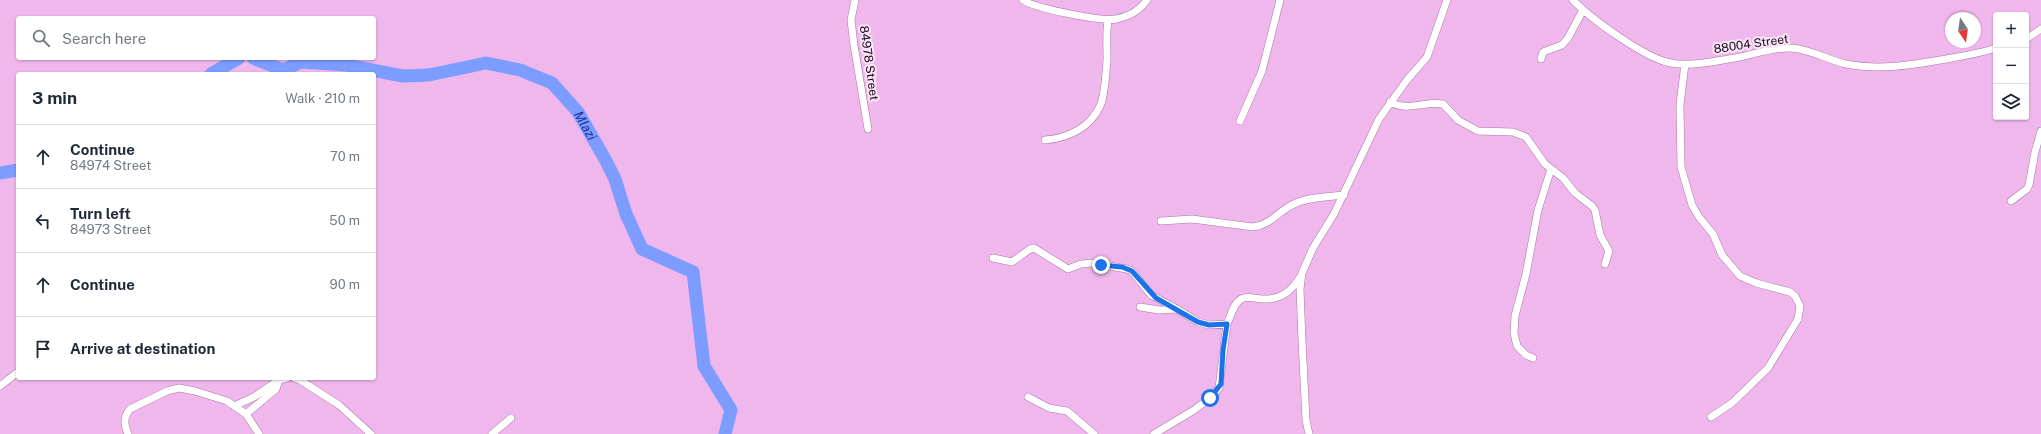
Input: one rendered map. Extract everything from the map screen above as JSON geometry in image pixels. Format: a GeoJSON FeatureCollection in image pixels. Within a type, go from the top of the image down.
{"type":"FeatureCollection","features":[{"type":"Feature","properties":{"kind":"street","name":"84978 Street"},"geometry":{"type":"LineString","coordinates":[[855,0],[851,20],[868,129]]}},
{"type":"Feature","properties":{"kind":"street"},"geometry":{"type":"LineString","coordinates":[[1022,0],[1032,6],[1049,10],[1108,20],[1135,13],[1147,0]]}},
{"type":"Feature","properties":{"kind":"street"},"geometry":{"type":"LineString","coordinates":[[1240,121],[1262,71],[1280,0]]}},
{"type":"Feature","properties":{"kind":"street"},"geometry":{"type":"LineString","coordinates":[[1154,434],[1194,410],[1210,398],[1219,388],[1227,324],[1234,307],[1240,300],[1248,297],[1271,299],[1291,291],[1302,273],[1313,248],[1344,195],[1379,119],[1390,102],[1427,57],[1447,0]]}},
{"type":"Feature","properties":{"kind":"street","name":"88004 Street"},"geometry":{"type":"LineString","coordinates":[[1573,0],[1583,10],[1651,57],[1671,63],[1685,64],[1792,48],[1848,64],[1906,66],[1993,49]]}},
{"type":"Feature","properties":{"kind":"street"},"geometry":{"type":"LineString","coordinates":[[1541,59],[1543,52],[1562,45],[1568,38],[1583,10]]}},
{"type":"Feature","properties":{"kind":"street"},"geometry":{"type":"LineString","coordinates":[[1045,140],[1064,138],[1073,134],[1088,122],[1101,105],[1107,61],[1108,20]]}},
{"type":"Feature","properties":{"kind":"street"},"geometry":{"type":"LineString","coordinates":[[2029,37],[2041,29]]}},
{"type":"Feature","properties":{"kind":"street"},"geometry":{"type":"LineString","coordinates":[[1685,64],[1680,104],[1681,167],[1692,205],[1699,217],[1713,234],[1722,255],[1740,276],[1756,283],[1790,292],[1795,296],[1800,306],[1798,319],[1768,368],[1732,403],[1711,417]]}},
{"type":"Feature","properties":{"kind":"street"},"geometry":{"type":"LineString","coordinates":[[1390,102],[1406,107],[1443,104],[1458,120],[1478,131],[1513,132],[1520,133],[1526,137],[1545,164],[1564,178],[1575,193],[1595,210],[1600,235],[1609,251],[1605,264]]}},
{"type":"Feature","properties":{"kind":"street"},"geometry":{"type":"LineString","coordinates":[[2011,201],[2029,185],[2034,152],[2041,131]]}},
{"type":"Feature","properties":{"kind":"street"},"geometry":{"type":"LineString","coordinates":[[1533,358],[1526,355],[1517,346],[1514,333],[1515,316],[1526,274],[1538,210],[1551,169]]}},
{"type":"Feature","properties":{"kind":"street"},"geometry":{"type":"LineString","coordinates":[[1161,221],[1192,218],[1253,227],[1268,223],[1294,204],[1344,195]]}},
{"type":"Feature","properties":{"kind":"street"},"geometry":{"type":"LineString","coordinates":[[993,258],[1012,262],[1030,249],[1034,248],[1068,269],[1087,263],[1122,267],[1132,271],[1156,298],[1198,322],[1209,325],[1227,324]]}},
{"type":"Feature","properties":{"kind":"street"},"geometry":{"type":"LineString","coordinates":[[1302,273],[1300,289],[1302,341],[1306,420],[1309,434]]}},
{"type":"Feature","properties":{"kind":"street"},"geometry":{"type":"LineString","coordinates":[[1140,307],[1159,310],[1177,309]]}},
{"type":"Feature","properties":{"kind":"street"},"geometry":{"type":"LineString","coordinates":[[0,386],[16,374]]}},
{"type":"Feature","properties":{"kind":"street"},"geometry":{"type":"LineString","coordinates":[[234,406],[254,397],[279,380]]}},
{"type":"Feature","properties":{"kind":"street"},"geometry":{"type":"LineString","coordinates":[[246,414],[276,389],[279,380]]}},
{"type":"Feature","properties":{"kind":"street"},"geometry":{"type":"LineString","coordinates":[[300,380],[339,406],[371,434]]}},
{"type":"Feature","properties":{"kind":"street"},"geometry":{"type":"LineString","coordinates":[[128,434],[124,424],[126,414],[130,409],[167,391],[179,388],[195,391],[227,401],[246,414],[259,434]]}},
{"type":"Feature","properties":{"kind":"street"},"geometry":{"type":"LineString","coordinates":[[1028,397],[1048,408],[1067,411],[1094,434]]}},
{"type":"Feature","properties":{"kind":"street"},"geometry":{"type":"LineString","coordinates":[[492,434],[511,418]]}},
{"type":"Feature","properties":{"kind":"waterway","name":"Mlazi"},"geometry":{"type":"LineString","coordinates":[[214,72],[236,60]]}},
{"type":"Feature","properties":{"kind":"waterway","name":"Mlazi"},"geometry":{"type":"LineString","coordinates":[[258,60],[283,70],[301,62],[346,65],[403,76],[429,75],[486,63],[520,70],[552,83],[578,112],[606,161],[615,179],[626,214],[642,249],[693,272],[704,366],[731,410],[725,434]]}},
{"type":"Feature","properties":{"kind":"waterway","name":"Mlazi"},"geometry":{"type":"LineString","coordinates":[[0,173],[16,170]]}},
{"type":"Feature","properties":{"kind":"route"},"geometry":{"type":"LineString","coordinates":[[1101,265],[1122,267],[1132,271],[1151,295],[1198,322],[1217,326],[1227,324],[1223,350],[1221,384],[1210,398]]}}]}
